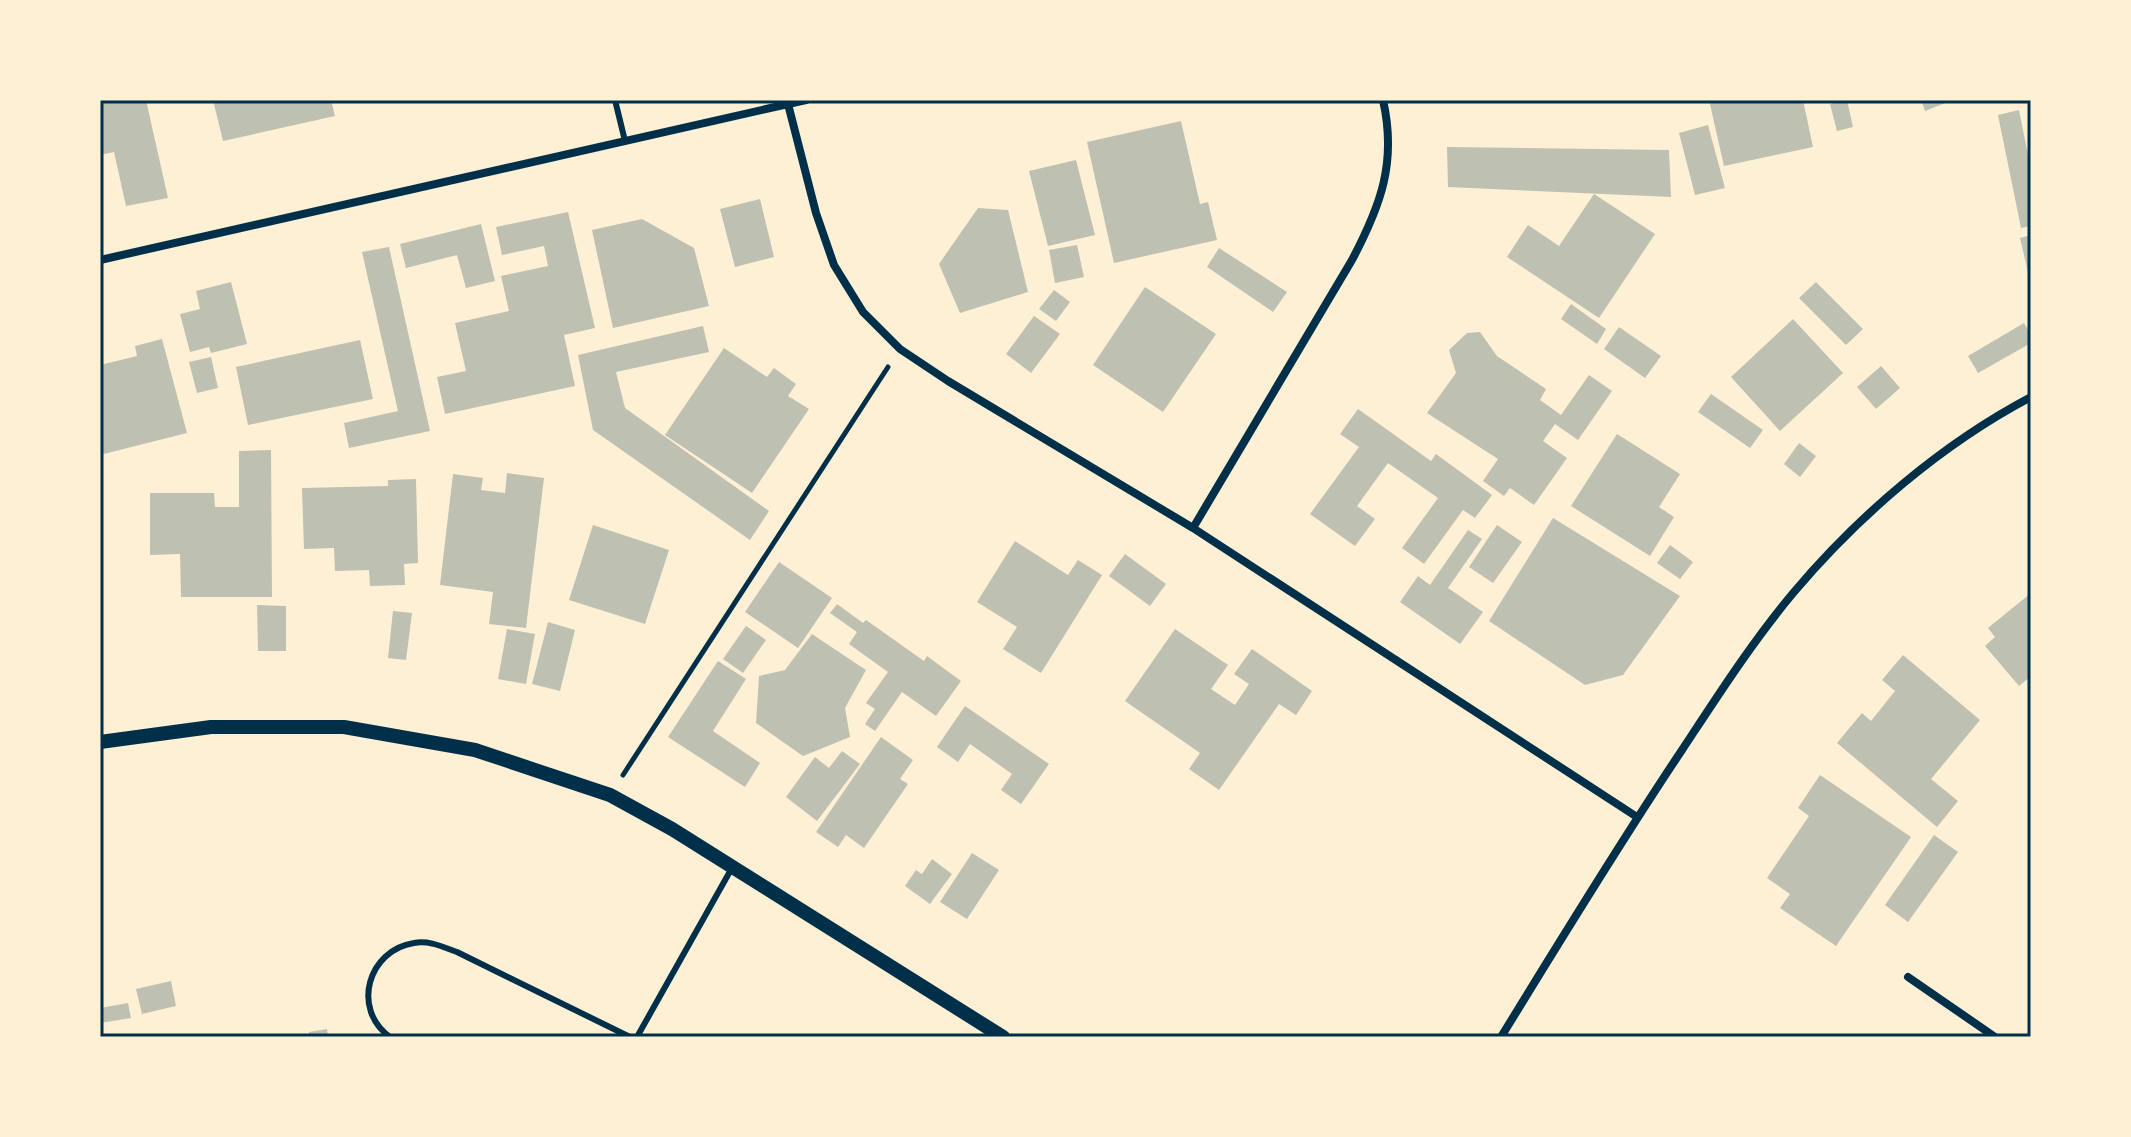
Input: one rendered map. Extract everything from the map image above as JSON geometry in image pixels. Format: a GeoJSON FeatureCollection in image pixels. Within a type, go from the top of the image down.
{"type":"FeatureCollection","features":[{"type":"Feature","properties":{"kind":"street"},"geometry":{"type":"LineString","coordinates":[[100,260],[806,100]]}},
{"type":"Feature","properties":{"kind":"street"},"geometry":{"type":"LineString","coordinates":[[1193,528],[1375,216],[1388,169],[1388,120],[1383,100]]}},
{"type":"Feature","properties":{"kind":"street"},"geometry":{"type":"LineString","coordinates":[[788,104],[816,213],[834,265],[863,312],[900,349],[1193,528],[1637,817]]}},
{"type":"Feature","properties":{"kind":"street"},"geometry":{"type":"LineString","coordinates":[[1501,1037],[1637,817],[1737,668],[1794,592],[1860,523],[1932,461],[2031,397]]}},
{"type":"Feature","properties":{"kind":"street"},"geometry":{"type":"LineString","coordinates":[[100,742],[211,727],[344,727],[475,750],[610,795],[733,866],[1003,1037]]}},
{"type":"Feature","properties":{"kind":"street"},"geometry":{"type":"LineString","coordinates":[[1908,977],[1995,1037]]}},
{"type":"Feature","properties":{"kind":"lane"},"geometry":{"type":"LineString","coordinates":[[615,100],[625,141]]}},
{"type":"Feature","properties":{"kind":"lane"},"geometry":{"type":"LineString","coordinates":[[637,1037],[733,866]]}},
{"type":"Feature","properties":{"kind":"lane"},"geometry":{"type":"LineString","coordinates":[[390,1037],[374,1020],[369,1005],[368,989],[372,973],[382,958],[398,947],[417,942],[437,944],[457,952],[630,1037]]}},
{"type":"Feature","properties":{"kind":"path"},"geometry":{"type":"LineString","coordinates":[[610,795],[900,349]]}},
{"type":"Feature","properties":{"kind":"building"},"geometry":{"type":"Polygon","coordinates":[[[100,100],[146,100],[168,198],[126,206],[114,152],[100,155],[100,100]]]}},
{"type":"Feature","properties":{"kind":"building"},"geometry":{"type":"Polygon","coordinates":[[[213,100],[331,100],[335,116],[223,141],[213,100]]]}},
{"type":"Feature","properties":{"kind":"building"},"geometry":{"type":"Polygon","coordinates":[[[1709,100],[1803,100],[1813,147],[1724,166],[1709,100]]]}},
{"type":"Feature","properties":{"kind":"building"},"geometry":{"type":"Polygon","coordinates":[[[1847,100],[1853,127],[1837,131],[1830,104],[1847,100]]]}},
{"type":"Feature","properties":{"kind":"building"},"geometry":{"type":"Polygon","coordinates":[[[1921,100],[1953,100],[1925,111],[1921,100]]]}},
{"type":"Feature","properties":{"kind":"building"},"geometry":{"type":"Polygon","coordinates":[[[2019,110],[2031,170],[2031,226],[2021,228],[1998,115],[2019,110]]]}},
{"type":"Feature","properties":{"kind":"building"},"geometry":{"type":"Polygon","coordinates":[[[1181,121],[1200,204],[1208,202],[1217,240],[1114,263],[1087,142],[1181,121]]]}},
{"type":"Feature","properties":{"kind":"building"},"geometry":{"type":"Polygon","coordinates":[[[1708,125],[1725,188],[1695,195],[1679,133],[1708,125]]]}},
{"type":"Feature","properties":{"kind":"building"},"geometry":{"type":"Polygon","coordinates":[[[1447,147],[1669,150],[1671,197],[1448,187],[1447,147]]]}},
{"type":"Feature","properties":{"kind":"building"},"geometry":{"type":"Polygon","coordinates":[[[1076,160],[1095,235],[1048,246],[1029,171],[1076,160]]]}},
{"type":"Feature","properties":{"kind":"building"},"geometry":{"type":"Polygon","coordinates":[[[1594,194],[1655,234],[1599,318],[1507,257],[1528,225],[1559,246],[1594,194]]]}},
{"type":"Feature","properties":{"kind":"building"},"geometry":{"type":"Polygon","coordinates":[[[760,199],[774,257],[735,267],[720,209],[760,199]]]}},
{"type":"Feature","properties":{"kind":"building"},"geometry":{"type":"Polygon","coordinates":[[[978,208],[1008,210],[1028,292],[960,313],[939,264],[978,208]]]}},
{"type":"Feature","properties":{"kind":"building"},"geometry":{"type":"Polygon","coordinates":[[[568,212],[595,328],[564,335],[575,386],[445,414],[437,377],[466,371],[455,323],[509,311],[501,276],[548,266],[544,246],[502,255],[496,227],[568,212]]]}},
{"type":"Feature","properties":{"kind":"building"},"geometry":{"type":"Polygon","coordinates":[[[642,219],[694,248],[709,306],[613,328],[592,230],[642,219]]]}},
{"type":"Feature","properties":{"kind":"building"},"geometry":{"type":"Polygon","coordinates":[[[481,224],[495,281],[466,288],[457,255],[406,268],[400,244],[481,224]]]}},
{"type":"Feature","properties":{"kind":"building"},"geometry":{"type":"Polygon","coordinates":[[[2031,235],[2031,281],[2030,281],[2020,238],[2031,235]]]}},
{"type":"Feature","properties":{"kind":"building"},"geometry":{"type":"Polygon","coordinates":[[[1077,245],[1084,277],[1055,283],[1049,250],[1077,245]]]}},
{"type":"Feature","properties":{"kind":"building"},"geometry":{"type":"Polygon","coordinates":[[[389,247],[430,431],[349,448],[344,423],[398,411],[362,252],[389,247]]]}},
{"type":"Feature","properties":{"kind":"building"},"geometry":{"type":"Polygon","coordinates":[[[1219,248],[1287,292],[1273,312],[1207,267],[1219,248]]]}},
{"type":"Feature","properties":{"kind":"building"},"geometry":{"type":"Polygon","coordinates":[[[231,282],[247,344],[211,353],[209,347],[190,352],[180,314],[200,309],[196,291],[231,282]]]}},
{"type":"Feature","properties":{"kind":"building"},"geometry":{"type":"Polygon","coordinates":[[[1816,282],[1863,329],[1846,345],[1799,298],[1816,282]]]}},
{"type":"Feature","properties":{"kind":"building"},"geometry":{"type":"Polygon","coordinates":[[[1145,287],[1216,334],[1163,412],[1093,365],[1145,287]]]}},
{"type":"Feature","properties":{"kind":"building"},"geometry":{"type":"Polygon","coordinates":[[[1054,290],[1070,302],[1056,321],[1039,309],[1054,290]]]}},
{"type":"Feature","properties":{"kind":"building"},"geometry":{"type":"Polygon","coordinates":[[[1571,304],[1606,329],[1597,344],[1561,319],[1571,304]]]}},
{"type":"Feature","properties":{"kind":"building"},"geometry":{"type":"Polygon","coordinates":[[[1034,316],[1060,334],[1031,373],[1006,354],[1034,316]]]}},
{"type":"Feature","properties":{"kind":"building"},"geometry":{"type":"Polygon","coordinates":[[[1793,319],[1843,373],[1780,431],[1731,377],[1793,319]]]}},
{"type":"Feature","properties":{"kind":"building"},"geometry":{"type":"Polygon","coordinates":[[[2024,323],[2031,335],[2031,343],[1978,373],[1968,356],[2024,323]]]}},
{"type":"Feature","properties":{"kind":"building"},"geometry":{"type":"Polygon","coordinates":[[[703,326],[709,352],[616,372],[625,408],[769,511],[750,540],[593,430],[578,355],[703,326]]]}},
{"type":"Feature","properties":{"kind":"building"},"geometry":{"type":"Polygon","coordinates":[[[1619,327],[1661,356],[1645,378],[1604,349],[1619,327]]]}},
{"type":"Feature","properties":{"kind":"building"},"geometry":{"type":"Polygon","coordinates":[[[1480,332],[1497,356],[1546,389],[1540,400],[1561,415],[1589,375],[1612,391],[1578,440],[1555,424],[1543,441],[1567,458],[1534,505],[1510,488],[1504,496],[1483,481],[1498,459],[1427,413],[1456,373],[1449,350],[1467,333],[1480,332]]]}},
{"type":"Feature","properties":{"kind":"building"},"geometry":{"type":"Polygon","coordinates":[[[162,339],[187,433],[100,455],[100,365],[137,356],[135,346],[162,339]]]}},
{"type":"Feature","properties":{"kind":"building"},"geometry":{"type":"Polygon","coordinates":[[[360,340],[373,399],[248,425],[236,367],[360,340]]]}},
{"type":"Feature","properties":{"kind":"building"},"geometry":{"type":"Polygon","coordinates":[[[724,348],[767,377],[774,368],[796,384],[788,396],[809,409],[752,493],[665,435],[724,348]]]}},
{"type":"Feature","properties":{"kind":"building"},"geometry":{"type":"Polygon","coordinates":[[[211,357],[218,388],[197,393],[189,362],[211,357]]]}},
{"type":"Feature","properties":{"kind":"building"},"geometry":{"type":"Polygon","coordinates":[[[1881,366],[1900,388],[1876,409],[1857,387],[1881,366]]]}},
{"type":"Feature","properties":{"kind":"building"},"geometry":{"type":"Polygon","coordinates":[[[1711,394],[1763,430],[1750,448],[1698,412],[1711,394]]]}},
{"type":"Feature","properties":{"kind":"building"},"geometry":{"type":"Polygon","coordinates":[[[1358,409],[1431,461],[1436,454],[1492,495],[1475,518],[1463,510],[1424,564],[1402,548],[1438,498],[1388,463],[1357,506],[1375,519],[1355,546],[1310,514],[1359,447],[1340,434],[1358,409]]]}},
{"type":"Feature","properties":{"kind":"building"},"geometry":{"type":"Polygon","coordinates":[[[1617,434],[1680,474],[1659,507],[1674,517],[1650,556],[1571,506],[1617,434]]]}},
{"type":"Feature","properties":{"kind":"building"},"geometry":{"type":"Polygon","coordinates":[[[1799,443],[1816,456],[1800,477],[1784,464],[1799,443]]]}},
{"type":"Feature","properties":{"kind":"building"},"geometry":{"type":"Polygon","coordinates":[[[271,450],[272,597],[181,597],[180,554],[150,555],[150,493],[214,493],[215,507],[239,507],[239,451],[271,450]]]}},
{"type":"Feature","properties":{"kind":"building"},"geometry":{"type":"Polygon","coordinates":[[[507,473],[544,478],[526,628],[489,624],[493,592],[440,585],[453,474],[483,478],[481,490],[505,493],[507,473]]]}},
{"type":"Feature","properties":{"kind":"building"},"geometry":{"type":"Polygon","coordinates":[[[416,479],[418,563],[404,564],[405,585],[370,586],[369,570],[335,571],[334,548],[304,549],[302,488],[388,486],[388,480],[416,479]]]}},
{"type":"Feature","properties":{"kind":"building"},"geometry":{"type":"Polygon","coordinates":[[[1553,518],[1680,596],[1623,675],[1585,685],[1489,621],[1553,518]]]}},
{"type":"Feature","properties":{"kind":"building"},"geometry":{"type":"Polygon","coordinates":[[[593,525],[669,550],[645,624],[569,600],[593,525]]]}},
{"type":"Feature","properties":{"kind":"building"},"geometry":{"type":"Polygon","coordinates":[[[1497,525],[1522,542],[1493,583],[1469,567],[1497,525]]]}},
{"type":"Feature","properties":{"kind":"building"},"geometry":{"type":"Polygon","coordinates":[[[1468,530],[1482,539],[1448,588],[1483,612],[1460,644],[1400,602],[1418,576],[1430,585],[1468,530]]]}},
{"type":"Feature","properties":{"kind":"building"},"geometry":{"type":"Polygon","coordinates":[[[1015,541],[1068,575],[1078,560],[1102,575],[1041,673],[1003,649],[1017,627],[977,602],[1015,541]]]}},
{"type":"Feature","properties":{"kind":"building"},"geometry":{"type":"Polygon","coordinates":[[[1670,545],[1693,562],[1680,579],[1657,563],[1670,545]]]}},
{"type":"Feature","properties":{"kind":"building"},"geometry":{"type":"Polygon","coordinates":[[[1125,554],[1166,584],[1150,606],[1109,576],[1125,554]]]}},
{"type":"Feature","properties":{"kind":"building"},"geometry":{"type":"Polygon","coordinates":[[[779,562],[832,598],[798,648],[745,612],[779,562]]]}},
{"type":"Feature","properties":{"kind":"building"},"geometry":{"type":"Polygon","coordinates":[[[2031,593],[2031,676],[2019,686],[1985,646],[1995,637],[1988,628],[2031,593]]]}},
{"type":"Feature","properties":{"kind":"building"},"geometry":{"type":"Polygon","coordinates":[[[837,604],[863,623],[866,620],[924,661],[927,656],[961,681],[936,716],[902,692],[875,731],[865,724],[875,709],[866,703],[888,672],[849,644],[857,632],[830,613],[837,604]]]}},
{"type":"Feature","properties":{"kind":"building"},"geometry":{"type":"Polygon","coordinates":[[[257,605],[286,606],[286,651],[258,651],[257,605]]]}},
{"type":"Feature","properties":{"kind":"building"},"geometry":{"type":"Polygon","coordinates":[[[393,611],[412,613],[406,660],[388,658],[393,611]]]}},
{"type":"Feature","properties":{"kind":"building"},"geometry":{"type":"Polygon","coordinates":[[[548,622],[575,630],[560,691],[532,684],[548,622]]]}},
{"type":"Feature","properties":{"kind":"building"},"geometry":{"type":"Polygon","coordinates":[[[746,626],[766,640],[743,673],[723,659],[746,626]]]}},
{"type":"Feature","properties":{"kind":"building"},"geometry":{"type":"Polygon","coordinates":[[[507,629],[535,634],[526,684],[498,679],[507,629]]]}},
{"type":"Feature","properties":{"kind":"building"},"geometry":{"type":"Polygon","coordinates":[[[1175,629],[1228,665],[1211,689],[1235,705],[1249,684],[1234,674],[1252,649],[1312,691],[1296,715],[1279,704],[1219,790],[1189,769],[1200,753],[1125,701],[1175,629]]]}},
{"type":"Feature","properties":{"kind":"building"},"geometry":{"type":"Polygon","coordinates":[[[812,634],[866,670],[845,708],[850,737],[803,756],[756,723],[759,676],[785,670],[812,634]]]}},
{"type":"Feature","properties":{"kind":"building"},"geometry":{"type":"Polygon","coordinates":[[[1903,655],[1980,720],[1931,779],[1958,801],[1937,827],[1837,743],[1862,713],[1871,721],[1895,691],[1882,680],[1903,655]]]}},
{"type":"Feature","properties":{"kind":"building"},"geometry":{"type":"Polygon","coordinates":[[[718,661],[746,679],[713,731],[760,763],[745,787],[668,737],[718,661]]]}},
{"type":"Feature","properties":{"kind":"building"},"geometry":{"type":"Polygon","coordinates":[[[965,706],[1049,764],[1021,804],[1001,790],[1012,774],[970,744],[958,762],[937,747],[965,706]]]}},
{"type":"Feature","properties":{"kind":"building"},"geometry":{"type":"Polygon","coordinates":[[[881,737],[913,760],[900,779],[908,784],[864,848],[846,835],[838,847],[816,832],[881,737]]]}},
{"type":"Feature","properties":{"kind":"building"},"geometry":{"type":"Polygon","coordinates":[[[842,751],[860,764],[817,821],[786,797],[815,757],[829,768],[842,751]]]}},
{"type":"Feature","properties":{"kind":"building"},"geometry":{"type":"Polygon","coordinates":[[[1820,775],[1911,837],[1836,946],[1780,908],[1790,894],[1767,878],[1809,816],[1798,808],[1820,775]]]}},
{"type":"Feature","properties":{"kind":"building"},"geometry":{"type":"Polygon","coordinates":[[[1934,835],[1958,852],[1908,922],[1885,905],[1934,835]]]}},
{"type":"Feature","properties":{"kind":"building"},"geometry":{"type":"Polygon","coordinates":[[[972,853],[999,870],[967,919],[940,902],[972,853]]]}},
{"type":"Feature","properties":{"kind":"building"},"geometry":{"type":"Polygon","coordinates":[[[932,859],[952,874],[930,904],[905,886],[916,870],[922,874],[932,859]]]}},
{"type":"Feature","properties":{"kind":"building"},"geometry":{"type":"Polygon","coordinates":[[[171,981],[176,1006],[142,1014],[136,989],[171,981]]]}},
{"type":"Feature","properties":{"kind":"building"},"geometry":{"type":"Polygon","coordinates":[[[128,1003],[131,1018],[100,1023],[100,1008],[128,1003]]]}},
{"type":"Feature","properties":{"kind":"building"},"geometry":{"type":"Polygon","coordinates":[[[327,1029],[328,1037],[309,1037],[309,1032],[327,1029]]]}}]}
